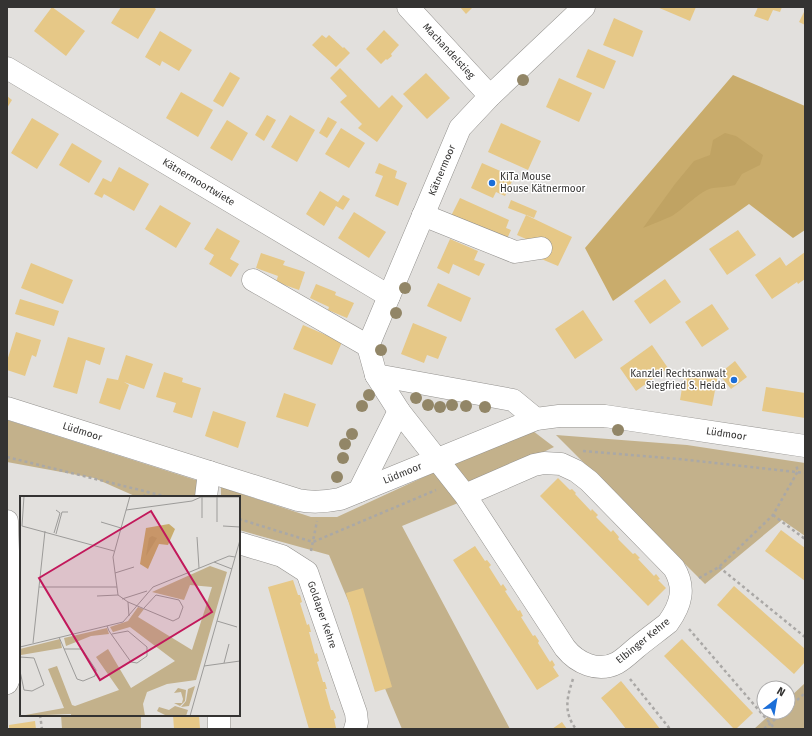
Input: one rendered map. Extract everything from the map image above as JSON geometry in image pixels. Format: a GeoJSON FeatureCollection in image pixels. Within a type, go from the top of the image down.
{"type":"FeatureCollection","features":[{"type":"Feature","properties":{"kind":"street","name":"Machandelstieg"},"geometry":{"type":"LineString","coordinates":[[408,7],[490,96]]}},
{"type":"Feature","properties":{"kind":"street","name":"Kätnermoor"},"geometry":{"type":"LineString","coordinates":[[368,346],[460,128],[490,96],[584,7]]}},
{"type":"Feature","properties":{"kind":"street","name":"Kätnermoortwiete"},"geometry":{"type":"LineString","coordinates":[[7,68],[390,296]]}},
{"type":"Feature","properties":{"kind":"street"},"geometry":{"type":"LineString","coordinates":[[423,214],[515,252],[542,248]]}},
{"type":"Feature","properties":{"kind":"street"},"geometry":{"type":"LineString","coordinates":[[253,280],[368,346],[376,374],[398,411],[437,459]]}},
{"type":"Feature","properties":{"kind":"street"},"geometry":{"type":"LineString","coordinates":[[376,374],[513,400],[536,419]]}},
{"type":"Feature","properties":{"kind":"street","name":"Lüdmoor"},"geometry":{"type":"LineString","coordinates":[[7,408],[298,500],[321,502],[340,498],[536,419],[559,416],[605,416],[799,445]]}},
{"type":"Feature","properties":{"kind":"street"},"geometry":{"type":"LineString","coordinates":[[358,491],[398,411]]}},
{"type":"Feature","properties":{"kind":"street","name":"Elbinger Kehre"},"geometry":{"type":"LineString","coordinates":[[437,459],[465,495],[565,648],[586,665],[600,667],[617,663],[668,623],[679,602],[681,589]]}},
{"type":"Feature","properties":{"kind":"street"},"geometry":{"type":"LineString","coordinates":[[465,495],[534,465],[553,463],[570,467],[589,481],[674,568],[680,581],[681,589]]}},
{"type":"Feature","properties":{"kind":"street"},"geometry":{"type":"LineString","coordinates":[[206,496],[210,472]]}},
{"type":"Feature","properties":{"kind":"street"},"geometry":{"type":"LineString","coordinates":[[7,521],[12,671],[7,682]]}},
{"type":"Feature","properties":{"kind":"street","name":"Goldaper Kehre"},"geometry":{"type":"LineString","coordinates":[[240,543],[282,556],[307,572],[356,713],[357,722],[355,729]]}},
{"type":"Feature","properties":{"kind":"street"},"geometry":{"type":"LineString","coordinates":[[219,716],[220,729]]}},
{"type":"Feature","properties":{"kind":"path"},"geometry":{"type":"LineString","coordinates":[[681,589],[692,581],[719,567],[773,515],[798,471],[795,462],[799,445]]}},
{"type":"Feature","properties":{"kind":"path"},"geometry":{"type":"LineString","coordinates":[[7,457],[164,496]]}},
{"type":"Feature","properties":{"kind":"path"},"geometry":{"type":"LineString","coordinates":[[798,471],[805,473]]}},
{"type":"Feature","properties":{"kind":"path"},"geometry":{"type":"LineString","coordinates":[[145,496],[149,492]]}},
{"type":"Feature","properties":{"kind":"path"},"geometry":{"type":"LineString","coordinates":[[307,572],[321,502]]}},
{"type":"Feature","properties":{"kind":"path"},"geometry":{"type":"LineString","coordinates":[[773,515],[805,539]]}},
{"type":"Feature","properties":{"kind":"path"},"geometry":{"type":"LineString","coordinates":[[719,567],[805,637]]}},
{"type":"Feature","properties":{"kind":"path"},"geometry":{"type":"LineString","coordinates":[[672,617],[683,622],[775,729]]}},
{"type":"Feature","properties":{"kind":"path"},"geometry":{"type":"LineString","coordinates":[[576,729],[568,713],[567,701],[581,662]]}},
{"type":"Feature","properties":{"kind":"path"},"geometry":{"type":"LineString","coordinates":[[617,663],[670,729]]}},
{"type":"Feature","properties":{"kind":"path"},"geometry":{"type":"LineString","coordinates":[[796,700],[805,692]]}},
{"type":"Feature","properties":{"kind":"path"},"geometry":{"type":"LineString","coordinates":[[40,716],[42,729]]}},
{"type":"Feature","properties":{"kind":"path"},"geometry":{"type":"LineString","coordinates":[[764,729],[774,720]]}},
{"type":"Feature","properties":{"kind":"shaded area"},"geometry":{"type":"Polygon","coordinates":[[[733,75],[805,106],[805,230],[793,238],[749,204],[613,301],[585,248],[733,75]]]}},
{"type":"Feature","properties":{"kind":"shaded area"},"geometry":{"type":"Polygon","coordinates":[[[725,133],[736,136],[763,155],[760,165],[742,174],[735,185],[708,189],[672,216],[643,228],[694,161],[710,155],[713,140],[725,133]]]}},
{"type":"Feature","properties":{"kind":"shaded area"},"geometry":{"type":"Polygon","coordinates":[[[7,420],[202,482],[199,496],[135,496],[94,478],[7,462],[7,420]]]}},
{"type":"Feature","properties":{"kind":"shaded area"},"geometry":{"type":"Polygon","coordinates":[[[533,431],[554,447],[466,489],[452,463],[533,431]]]}},
{"type":"Feature","properties":{"kind":"shaded area"},"geometry":{"type":"Polygon","coordinates":[[[556,435],[687,445],[805,463],[805,536],[782,520],[705,584],[556,435]]]}},
{"type":"Feature","properties":{"kind":"shaded area"},"geometry":{"type":"Polygon","coordinates":[[[439,470],[458,503],[402,526],[510,729],[402,729],[329,555],[240,530],[240,496],[221,496],[221,487],[311,517],[337,517],[439,470]]]}},
{"type":"Feature","properties":{"kind":"shaded area"},"geometry":{"type":"Polygon","coordinates":[[[805,683],[805,729],[754,729],[764,720],[796,720],[796,691],[805,683]]]}},
{"type":"Feature","properties":{"kind":"shaded area"},"geometry":{"type":"Polygon","coordinates":[[[61,716],[141,716],[141,729],[62,729],[61,716]]]}},
{"type":"Feature","properties":{"kind":"building"},"geometry":{"type":"Polygon","coordinates":[[[52,7],[85,31],[66,56],[34,31],[52,7]]]}},
{"type":"Feature","properties":{"kind":"building"},"geometry":{"type":"Polygon","coordinates":[[[121,7],[153,7],[156,9],[138,39],[111,23],[121,7]]]}},
{"type":"Feature","properties":{"kind":"building"},"geometry":{"type":"Polygon","coordinates":[[[460,7],[473,7],[466,14],[460,7]]]}},
{"type":"Feature","properties":{"kind":"building"},"geometry":{"type":"Polygon","coordinates":[[[657,7],[696,7],[690,21],[657,7]]]}},
{"type":"Feature","properties":{"kind":"building"},"geometry":{"type":"Polygon","coordinates":[[[758,7],[782,7],[780,12],[773,10],[768,21],[754,16],[758,7]]]}},
{"type":"Feature","properties":{"kind":"building"},"geometry":{"type":"Polygon","coordinates":[[[805,10],[805,25],[799,22],[805,10]]]}},
{"type":"Feature","properties":{"kind":"building"},"geometry":{"type":"Polygon","coordinates":[[[614,18],[643,31],[633,57],[603,45],[614,18]]]}},
{"type":"Feature","properties":{"kind":"building"},"geometry":{"type":"Polygon","coordinates":[[[384,30],[399,45],[391,54],[392,56],[381,64],[366,49],[384,30]]]}},
{"type":"Feature","properties":{"kind":"building"},"geometry":{"type":"Polygon","coordinates":[[[160,31],[192,50],[179,71],[162,61],[160,66],[145,57],[160,31]]]}},
{"type":"Feature","properties":{"kind":"building"},"geometry":{"type":"Polygon","coordinates":[[[322,35],[326,38],[329,35],[350,53],[336,67],[312,45],[322,35]]]}},
{"type":"Feature","properties":{"kind":"building"},"geometry":{"type":"Polygon","coordinates":[[[588,49],[616,61],[604,89],[576,77],[588,49]]]}},
{"type":"Feature","properties":{"kind":"building"},"geometry":{"type":"Polygon","coordinates":[[[340,68],[379,108],[392,95],[403,106],[377,142],[358,128],[362,124],[340,102],[347,96],[330,78],[340,68]]]}},
{"type":"Feature","properties":{"kind":"building"},"geometry":{"type":"Polygon","coordinates":[[[230,72],[240,78],[223,107],[213,101],[230,72]]]}},
{"type":"Feature","properties":{"kind":"building"},"geometry":{"type":"Polygon","coordinates":[[[426,73],[450,98],[427,119],[403,94],[426,73]]]}},
{"type":"Feature","properties":{"kind":"building"},"geometry":{"type":"Polygon","coordinates":[[[559,78],[592,93],[579,122],[546,107],[559,78]]]}},
{"type":"Feature","properties":{"kind":"building"},"geometry":{"type":"Polygon","coordinates":[[[181,92],[213,110],[198,137],[166,118],[181,92]]]}},
{"type":"Feature","properties":{"kind":"building"},"geometry":{"type":"Polygon","coordinates":[[[7,96],[12,100],[7,108],[7,96]]]}},
{"type":"Feature","properties":{"kind":"building"},"geometry":{"type":"Polygon","coordinates":[[[267,115],[276,120],[264,141],[255,135],[267,115]]]}},
{"type":"Feature","properties":{"kind":"building"},"geometry":{"type":"Polygon","coordinates":[[[290,115],[315,130],[297,162],[271,147],[290,115]]]}},
{"type":"Feature","properties":{"kind":"building"},"geometry":{"type":"Polygon","coordinates":[[[328,117],[337,122],[327,138],[319,133],[328,117]]]}},
{"type":"Feature","properties":{"kind":"building"},"geometry":{"type":"Polygon","coordinates":[[[32,118],[59,134],[37,169],[11,153],[32,118]]]}},
{"type":"Feature","properties":{"kind":"building"},"geometry":{"type":"Polygon","coordinates":[[[227,120],[248,133],[232,161],[210,148],[227,120]]]}},
{"type":"Feature","properties":{"kind":"building"},"geometry":{"type":"Polygon","coordinates":[[[501,123],[541,141],[528,170],[488,152],[501,123]]]}},
{"type":"Feature","properties":{"kind":"building"},"geometry":{"type":"Polygon","coordinates":[[[341,128],[365,143],[349,168],[325,154],[341,128]]]}},
{"type":"Feature","properties":{"kind":"building"},"geometry":{"type":"Polygon","coordinates":[[[72,143],[102,161],[89,183],[59,165],[72,143]]]}},
{"type":"Feature","properties":{"kind":"building"},"geometry":{"type":"Polygon","coordinates":[[[379,163],[397,171],[395,178],[407,183],[398,206],[375,196],[383,176],[375,173],[379,163]]]}},
{"type":"Feature","properties":{"kind":"building","name":"KiTa Mouse House Kätnermoor"},"geometry":{"type":"Polygon","coordinates":[[[482,163],[514,177],[505,196],[496,192],[493,198],[471,188],[482,163]]]}},
{"type":"Feature","properties":{"kind":"building"},"geometry":{"type":"Polygon","coordinates":[[[119,167],[149,184],[134,211],[104,194],[102,198],[94,194],[103,178],[111,182],[119,167]]]}},
{"type":"Feature","properties":{"kind":"building"},"geometry":{"type":"Polygon","coordinates":[[[320,191],[338,202],[343,195],[350,199],[343,210],[336,206],[324,226],[306,214],[320,191]]]}},
{"type":"Feature","properties":{"kind":"building"},"geometry":{"type":"Polygon","coordinates":[[[460,198],[509,220],[506,228],[511,230],[505,243],[450,218],[460,198]]]}},
{"type":"Feature","properties":{"kind":"building"},"geometry":{"type":"Polygon","coordinates":[[[511,200],[537,211],[534,218],[508,208],[511,200]]]}},
{"type":"Feature","properties":{"kind":"building"},"geometry":{"type":"Polygon","coordinates":[[[160,205],[191,223],[176,248],[145,229],[160,205]]]}},
{"type":"Feature","properties":{"kind":"building"},"geometry":{"type":"Polygon","coordinates":[[[354,212],[386,232],[369,258],[338,238],[354,212]]]}},
{"type":"Feature","properties":{"kind":"building"},"geometry":{"type":"Polygon","coordinates":[[[526,215],[572,237],[558,266],[539,258],[544,247],[517,235],[526,215]]]}},
{"type":"Feature","properties":{"kind":"building"},"geometry":{"type":"Polygon","coordinates":[[[217,228],[240,241],[230,259],[239,264],[231,277],[209,264],[214,255],[204,249],[217,228]]]}},
{"type":"Feature","properties":{"kind":"building"},"geometry":{"type":"Polygon","coordinates":[[[738,230],[756,255],[727,275],[709,249],[738,230]]]}},
{"type":"Feature","properties":{"kind":"building"},"geometry":{"type":"Polygon","coordinates":[[[450,239],[478,251],[474,260],[485,264],[479,276],[453,264],[449,274],[437,268],[450,239]]]}},
{"type":"Feature","properties":{"kind":"building"},"geometry":{"type":"Polygon","coordinates":[[[805,252],[805,279],[798,284],[797,282],[772,299],[755,275],[780,257],[786,266],[805,252]]]}},
{"type":"Feature","properties":{"kind":"building"},"geometry":{"type":"Polygon","coordinates":[[[261,253],[285,261],[283,265],[305,272],[299,290],[276,282],[278,276],[256,268],[261,253]]]}},
{"type":"Feature","properties":{"kind":"building"},"geometry":{"type":"Polygon","coordinates":[[[31,263],[73,280],[63,304],[21,288],[31,263]]]}},
{"type":"Feature","properties":{"kind":"building"},"geometry":{"type":"Polygon","coordinates":[[[665,279],[681,302],[650,324],[634,301],[665,279]]]}},
{"type":"Feature","properties":{"kind":"building"},"geometry":{"type":"Polygon","coordinates":[[[438,283],[471,298],[461,322],[427,306],[438,283]]]}},
{"type":"Feature","properties":{"kind":"building"},"geometry":{"type":"Polygon","coordinates":[[[316,284],[336,292],[335,295],[354,303],[347,318],[328,310],[329,307],[310,298],[316,284]]]}},
{"type":"Feature","properties":{"kind":"building"},"geometry":{"type":"Polygon","coordinates":[[[20,299],[59,311],[54,326],[15,314],[20,299]]]}},
{"type":"Feature","properties":{"kind":"building"},"geometry":{"type":"Polygon","coordinates":[[[712,304],[729,329],[702,347],[685,322],[712,304]]]}},
{"type":"Feature","properties":{"kind":"building"},"geometry":{"type":"Polygon","coordinates":[[[583,310],[603,340],[575,359],[555,329],[583,310]]]}},
{"type":"Feature","properties":{"kind":"building"},"geometry":{"type":"Polygon","coordinates":[[[413,323],[447,337],[438,359],[427,355],[424,363],[401,354],[413,323]]]}},
{"type":"Feature","properties":{"kind":"building"},"geometry":{"type":"Polygon","coordinates":[[[303,325],[342,342],[332,365],[293,349],[303,325]]]}},
{"type":"Feature","properties":{"kind":"building"},"geometry":{"type":"Polygon","coordinates":[[[16,332],[41,340],[36,357],[32,355],[25,376],[7,370],[7,361],[16,332]]]}},
{"type":"Feature","properties":{"kind":"building"},"geometry":{"type":"Polygon","coordinates":[[[68,337],[105,348],[100,365],[86,360],[77,394],[53,387],[68,337]]]}},
{"type":"Feature","properties":{"kind":"building"},"geometry":{"type":"Polygon","coordinates":[[[652,345],[668,368],[636,391],[620,368],[652,345]]]}},
{"type":"Feature","properties":{"kind":"building"},"geometry":{"type":"Polygon","coordinates":[[[126,355],[153,364],[144,389],[124,382],[129,385],[120,410],[99,403],[107,378],[118,380],[126,355]]]}},
{"type":"Feature","properties":{"kind":"building"},"geometry":{"type":"Polygon","coordinates":[[[735,361],[747,377],[731,389],[719,374],[735,361]]]}},
{"type":"Feature","properties":{"kind":"building"},"geometry":{"type":"Polygon","coordinates":[[[685,370],[718,375],[712,406],[680,400],[685,370]]]}},
{"type":"Feature","properties":{"kind":"building"},"geometry":{"type":"Polygon","coordinates":[[[164,372],[183,378],[182,382],[201,388],[192,418],[173,412],[176,403],[156,397],[164,372]]]}},
{"type":"Feature","properties":{"kind":"building"},"geometry":{"type":"Polygon","coordinates":[[[766,387],[805,393],[805,418],[762,411],[766,387]]]}},
{"type":"Feature","properties":{"kind":"building"},"geometry":{"type":"Polygon","coordinates":[[[284,393],[316,404],[308,427],[276,417],[284,393]]]}},
{"type":"Feature","properties":{"kind":"building"},"geometry":{"type":"Polygon","coordinates":[[[213,411],[246,422],[238,448],[205,436],[213,411]]]}},
{"type":"Feature","properties":{"kind":"building"},"geometry":{"type":"Polygon","coordinates":[[[558,478],[570,490],[572,489],[576,493],[575,494],[591,511],[592,509],[598,515],[596,517],[611,532],[613,530],[619,537],[618,539],[633,554],[635,553],[640,558],[638,559],[654,576],[656,574],[660,579],[658,580],[666,588],[648,606],[540,496],[558,478]]]}},
{"type":"Feature","properties":{"kind":"building"},"geometry":{"type":"Polygon","coordinates":[[[781,530],[805,548],[805,581],[765,551],[781,530]]]}},
{"type":"Feature","properties":{"kind":"building"},"geometry":{"type":"Polygon","coordinates":[[[475,546],[485,561],[487,560],[491,565],[489,567],[501,586],[503,584],[507,590],[505,591],[518,611],[520,610],[523,616],[521,617],[533,636],[535,635],[539,641],[538,643],[550,662],[552,660],[555,665],[553,667],[559,676],[537,690],[453,560],[475,546]]]}},
{"type":"Feature","properties":{"kind":"building"},"geometry":{"type":"Polygon","coordinates":[[[293,580],[298,595],[300,595],[302,602],[300,603],[307,625],[309,624],[311,632],[309,632],[315,654],[317,653],[319,661],[317,662],[323,682],[325,682],[327,689],[325,689],[331,710],[333,710],[335,714],[336,718],[334,719],[336,728],[333,729],[309,729],[268,587],[293,580]]]}},
{"type":"Feature","properties":{"kind":"building"},"geometry":{"type":"Polygon","coordinates":[[[734,586],[805,649],[805,662],[794,674],[717,605],[734,586]]]}},
{"type":"Feature","properties":{"kind":"building"},"geometry":{"type":"Polygon","coordinates":[[[363,588],[392,687],[375,692],[346,593],[363,588]]]}},
{"type":"Feature","properties":{"kind":"building"},"geometry":{"type":"Polygon","coordinates":[[[682,639],[753,713],[736,729],[734,729],[664,656],[682,639]]]}},
{"type":"Feature","properties":{"kind":"building"},"geometry":{"type":"Polygon","coordinates":[[[621,681],[660,729],[626,729],[601,698],[621,681]]]}},
{"type":"Feature","properties":{"kind":"building"},"geometry":{"type":"Polygon","coordinates":[[[173,716],[199,716],[200,729],[174,729],[173,716]]]}},
{"type":"Feature","properties":{"kind":"building"},"geometry":{"type":"Polygon","coordinates":[[[35,721],[36,729],[9,729],[9,725],[35,721]]]}},
{"type":"Feature","properties":{"kind":"building"},"geometry":{"type":"Polygon","coordinates":[[[562,722],[567,729],[552,729],[562,722]]]}},
{"type":"Feature","properties":{"kind":"place","name":"KiTa Mouse House Kätnermoor"},"geometry":{"type":"Point","coordinates":[492,183]}},
{"type":"Feature","properties":{"kind":"place","name":"Kanzlei Rechtsanwalt Siegfried S. Heida"},"geometry":{"type":"Point","coordinates":[734,380]}}]}
